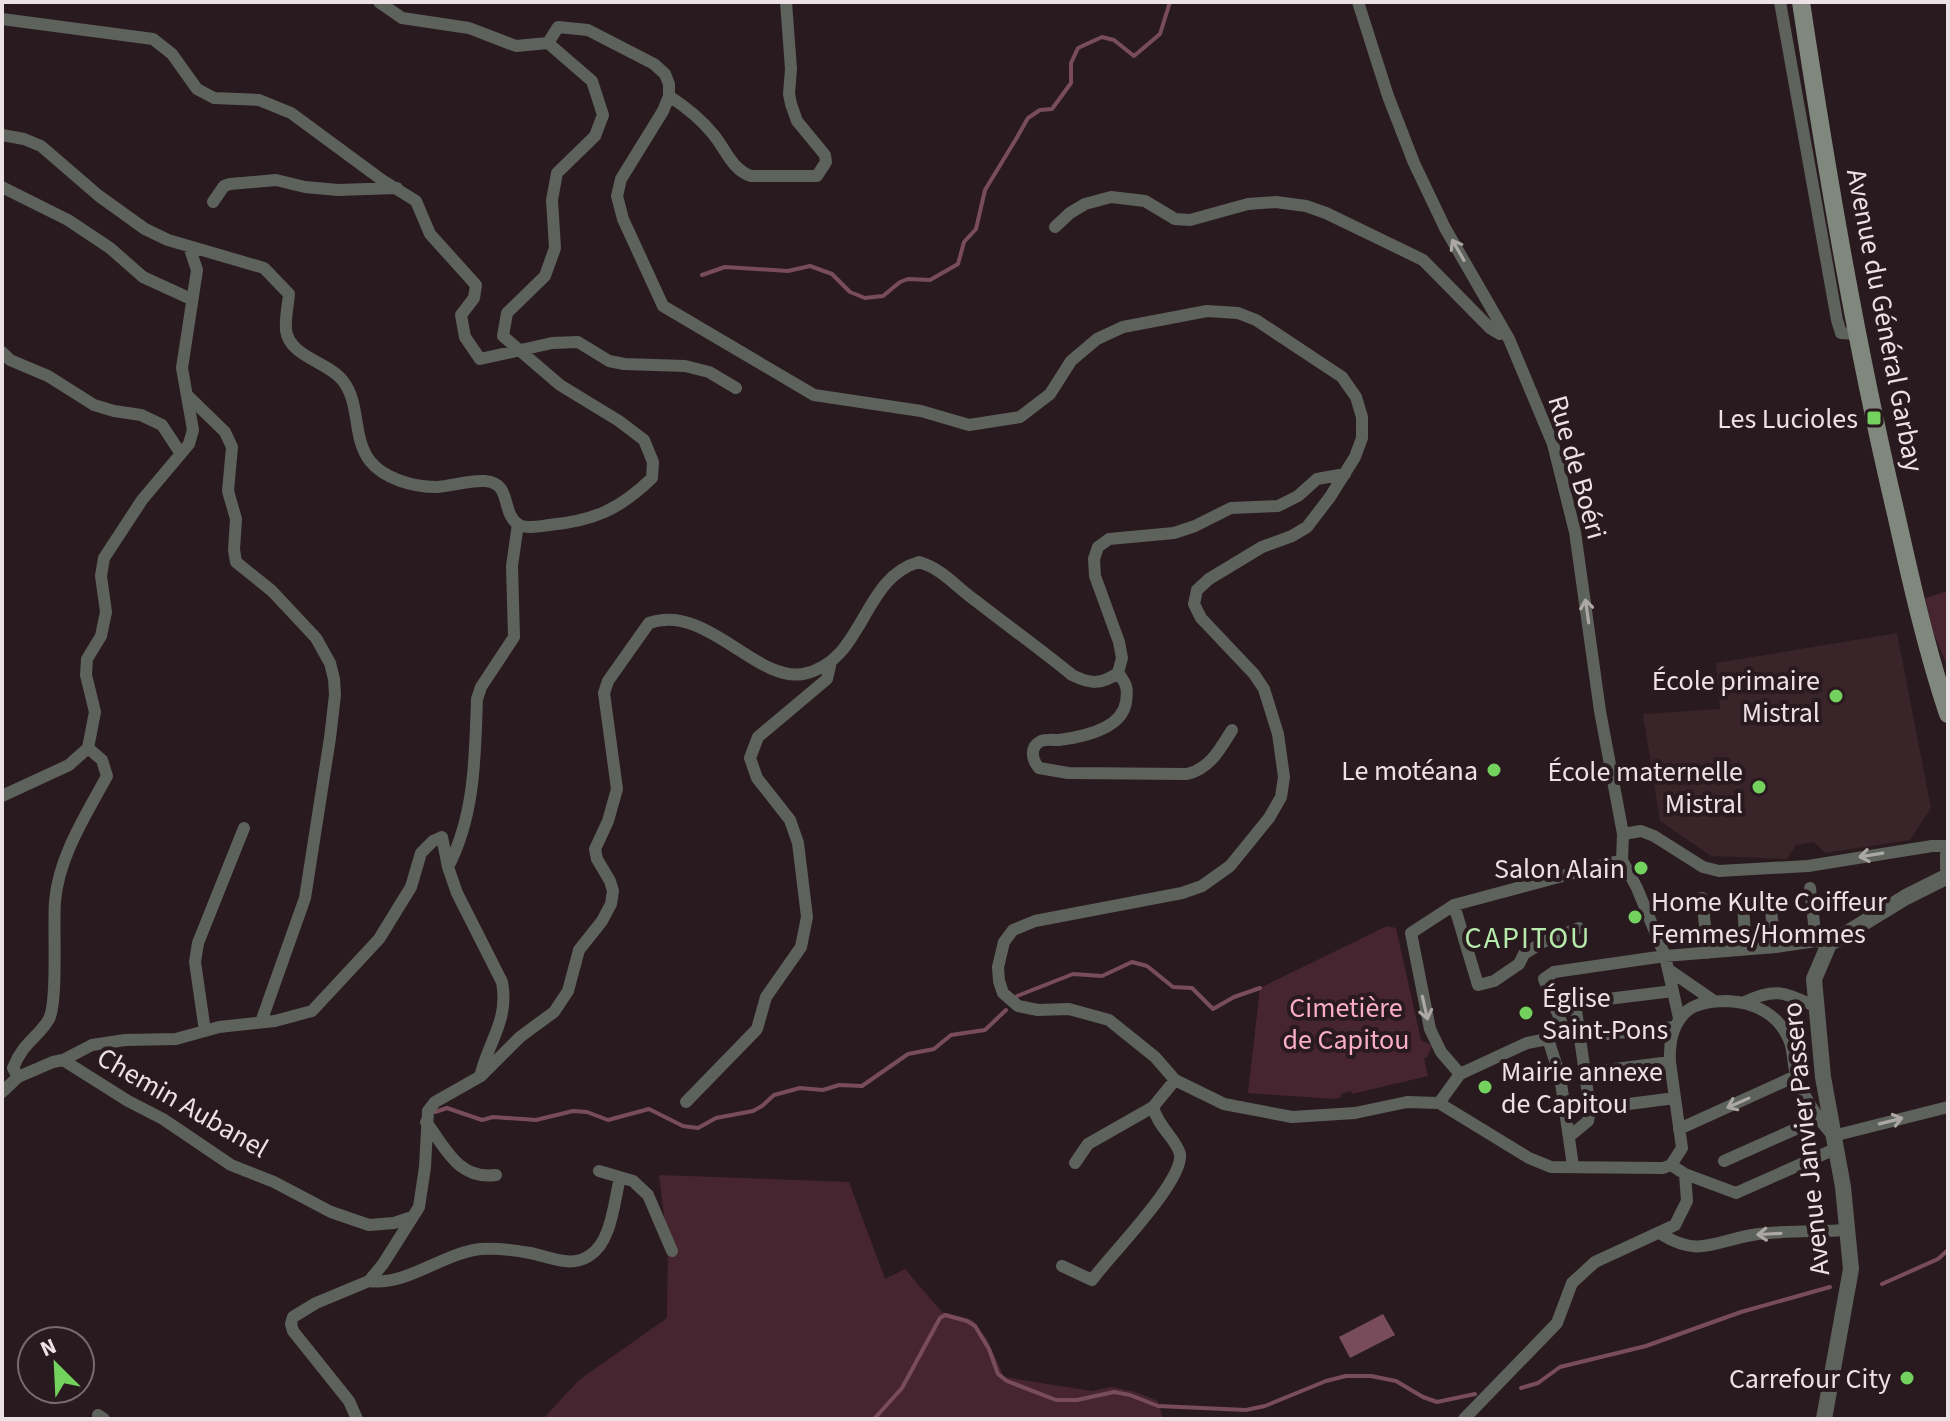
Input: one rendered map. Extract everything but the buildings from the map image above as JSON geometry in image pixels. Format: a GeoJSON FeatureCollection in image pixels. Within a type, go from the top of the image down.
{"type":"FeatureCollection","features":[{"type":"Feature","properties":{"kind":"main road","name":"Avenue du Général Garbay"},"geometry":{"type":"LineString","coordinates":[[1801,2],[1857,334],[1927,647],[1948,714]]}},
{"type":"Feature","properties":{"kind":"main road","name":"Avenue du Général Garbay"},"geometry":{"type":"LineString","coordinates":[[1927,647],[1948,684]]}},
{"type":"Feature","properties":{"kind":"street"},"geometry":{"type":"LineString","coordinates":[[2,135],[41,146],[99,196],[145,229],[189,246],[264,268],[289,294],[288,339],[296,349],[335,372],[345,383],[353,401],[361,442],[370,461],[384,472],[408,483],[435,487],[483,480],[495,483],[504,490],[511,514],[518,524],[528,527],[579,522],[607,512],[634,495],[652,478],[653,462],[644,440],[560,385],[503,336],[507,313],[545,276],[555,248],[552,200],[557,173],[595,136],[603,115],[592,81],[548,43],[516,46],[469,28],[402,18],[379,2]]}},
{"type":"Feature","properties":{"kind":"street"},"geometry":{"type":"LineString","coordinates":[[669,96],[689,109],[713,133],[742,173],[751,176],[817,176],[826,162],[825,155],[797,121],[789,94],[791,69],[786,2]]}},
{"type":"Feature","properties":{"kind":"street","name":"Rue de Boéri"},"geometry":{"type":"LineString","coordinates":[[1358,2],[1388,96],[1414,163],[1445,228],[1505,332],[1553,444],[1575,532],[1623,834],[1622,860],[1665,956],[1673,991],[1677,1023],[1669,1048],[1682,1148],[1671,1165]]}},
{"type":"Feature","properties":{"kind":"street"},"geometry":{"type":"LineString","coordinates":[[1780,2],[1837,320],[1841,333],[1857,334]]}},
{"type":"Feature","properties":{"kind":"street"},"geometry":{"type":"LineString","coordinates":[[2,19],[153,39],[172,54],[197,89],[214,98],[259,100],[291,113],[416,201],[430,234],[476,285],[474,298],[461,315],[465,337],[480,359],[552,343],[578,342],[609,361],[685,366],[709,372],[736,388]]}},
{"type":"Feature","properties":{"kind":"street"},"geometry":{"type":"LineString","coordinates":[[548,43],[558,27],[588,30],[654,64],[665,74],[669,96],[621,179],[617,196],[623,219],[663,306],[814,395],[921,411],[969,425],[1020,417],[1050,394],[1071,361],[1097,339],[1123,327],[1207,311],[1238,313],[1256,320],[1342,377],[1356,397],[1362,417],[1362,438],[1345,474],[1307,527],[1262,547],[1209,579],[1197,590],[1194,604],[1201,618],[1254,674],[1272,708],[1284,777],[1281,797],[1269,818],[1230,866],[1202,886],[1182,893],[1035,921],[1013,930],[1004,942],[998,967],[1003,993],[1018,1006],[1038,1010],[1069,1009],[1109,1020],[1155,1057],[1175,1080],[1224,1104],[1292,1117],[1355,1113],[1407,1102],[1439,1103],[1529,1158],[1551,1167],[1663,1168],[1671,1165],[1685,1174],[1736,1193],[1834,1142],[1948,1107]]}},
{"type":"Feature","properties":{"kind":"street"},"geometry":{"type":"LineString","coordinates":[[213,202],[224,186],[276,180],[338,190],[397,188]]}},
{"type":"Feature","properties":{"kind":"street"},"geometry":{"type":"LineString","coordinates":[[2,187],[68,220],[110,248],[143,277],[191,299]]}},
{"type":"Feature","properties":{"kind":"street"},"geometry":{"type":"LineString","coordinates":[[1055,227],[1085,204],[1111,197],[1145,201],[1175,219],[1190,220],[1248,204],[1276,202],[1306,206],[1423,260],[1490,328],[1500,334],[1505,332]]}},
{"type":"Feature","properties":{"kind":"street"},"geometry":{"type":"LineString","coordinates":[[2,796],[69,765],[88,748],[95,712],[86,675],[87,659],[101,636],[106,612],[101,576],[104,558],[142,500],[189,444],[193,430],[182,368],[197,270],[189,246]]}},
{"type":"Feature","properties":{"kind":"street"},"geometry":{"type":"LineString","coordinates":[[2,352],[10,360],[48,376],[94,405],[141,415],[162,425],[181,454]]}},
{"type":"Feature","properties":{"kind":"street"},"geometry":{"type":"LineString","coordinates":[[187,395],[229,438],[232,459],[228,491],[235,510],[236,562],[272,591],[316,638],[330,663],[334,679],[328,751],[305,898],[261,1022]]}},
{"type":"Feature","properties":{"kind":"street"},"geometry":{"type":"LineString","coordinates":[[369,1281],[419,1207],[423,1191],[428,1111],[435,1102],[481,1076],[520,1037],[554,1012],[573,980],[573,967],[579,950],[611,904],[613,891],[595,849],[608,821],[617,789],[604,693],[608,681],[649,623],[674,620],[706,630],[780,672],[799,675],[817,670],[846,649],[882,587],[894,573],[919,562],[932,566],[950,578],[973,600],[1072,675],[1086,682],[1104,683],[1118,673],[1122,658],[1095,576],[1094,559],[1098,547],[1109,539],[1174,533],[1231,508],[1278,506],[1298,496],[1317,479],[1345,474]]}},
{"type":"Feature","properties":{"kind":"street"},"geometry":{"type":"LineString","coordinates":[[448,867],[466,826],[477,699],[481,687],[514,637],[512,566],[518,524]]}},
{"type":"Feature","properties":{"kind":"street"},"geometry":{"type":"LineString","coordinates":[[686,1102],[757,1029],[766,997],[801,947],[807,917],[798,843],[790,820],[757,778],[750,758],[758,737],[827,679],[831,662]]}},
{"type":"Feature","properties":{"kind":"street"},"geometry":{"type":"LineString","coordinates":[[1118,673],[1127,684],[1125,710],[1119,719],[1073,737],[1041,741],[1033,749],[1032,756],[1039,768],[1068,773],[1187,774],[1209,763],[1232,730]]}},
{"type":"Feature","properties":{"kind":"street"},"geometry":{"type":"LineString","coordinates":[[18,1077],[13,1068],[19,1052],[50,1018],[55,898],[64,861],[107,776],[102,760],[88,748]]}},
{"type":"Feature","properties":{"kind":"street"},"geometry":{"type":"LineString","coordinates":[[205,1031],[195,962],[198,943],[244,828]]}},
{"type":"Feature","properties":{"kind":"street"},"geometry":{"type":"LineString","coordinates":[[1623,834],[1641,831],[1654,836],[1703,867],[1719,871],[1808,866],[1948,846]]}},
{"type":"Feature","properties":{"kind":"street"},"geometry":{"type":"LineString","coordinates":[[2,1092],[18,1077],[92,1045],[125,1040],[176,1039],[205,1031],[295,1017],[312,1011],[391,922],[411,887],[421,853],[438,837],[442,837],[457,893],[502,982],[505,998],[504,1012],[481,1076]]}},
{"type":"Feature","properties":{"kind":"street"},"geometry":{"type":"LineString","coordinates":[[1948,855],[1948,868]]}},
{"type":"Feature","properties":{"kind":"street"},"geometry":{"type":"LineString","coordinates":[[1460,1074],[1441,1052],[1430,1029],[1411,933],[1454,905],[1622,860]]}},
{"type":"Feature","properties":{"kind":"street"},"geometry":{"type":"LineString","coordinates":[[1439,1103],[1460,1074],[1527,1043],[1548,1039],[1562,1024],[1544,979],[1554,972],[1665,956],[1822,943],[1948,876]]}},
{"type":"Feature","properties":{"kind":"street"},"geometry":{"type":"LineString","coordinates":[[1810,888],[1822,943]]}},
{"type":"Feature","properties":{"kind":"street"},"geometry":{"type":"LineString","coordinates":[[1702,898],[1708,953]]}},
{"type":"Feature","properties":{"kind":"street"},"geometry":{"type":"LineString","coordinates":[[1454,905],[1478,985],[1494,981],[1519,964],[1524,954],[1543,942],[1579,928]]}},
{"type":"Feature","properties":{"kind":"street"},"geometry":{"type":"LineString","coordinates":[[1746,949],[1743,905],[1770,905],[1776,947]]}},
{"type":"Feature","properties":{"kind":"street","name":"Avenue Janvier Passero"},"geometry":{"type":"LineString","coordinates":[[1822,943],[1814,979],[1815,1006],[1851,1269],[1824,1419]]}},
{"type":"Feature","properties":{"kind":"street"},"geometry":{"type":"LineString","coordinates":[[1669,970],[1714,1001]]}},
{"type":"Feature","properties":{"kind":"street"},"geometry":{"type":"LineString","coordinates":[[1570,1136],[1588,1121],[1590,1109],[1575,1003],[1673,991]]}},
{"type":"Feature","properties":{"kind":"street"},"geometry":{"type":"LineString","coordinates":[[1745,1002],[1765,992],[1782,991],[1815,1006]]}},
{"type":"Feature","properties":{"kind":"street"},"geometry":{"type":"LineString","coordinates":[[1579,1037],[1677,1023],[1693,1006],[1714,1001],[1745,1002],[1775,1016],[1789,1041],[1796,1076],[1834,1142]]}},
{"type":"Feature","properties":{"kind":"street"},"geometry":{"type":"LineString","coordinates":[[1548,1039],[1560,1076],[1573,1166]]}},
{"type":"Feature","properties":{"kind":"street","name":"Chemin Aubanel"},"geometry":{"type":"LineString","coordinates":[[63,1060],[163,1119],[231,1165],[274,1182],[331,1212],[369,1225],[394,1223],[412,1217]]}},
{"type":"Feature","properties":{"kind":"street"},"geometry":{"type":"LineString","coordinates":[[1584,1073],[1670,1062]]}},
{"type":"Feature","properties":{"kind":"street"},"geometry":{"type":"LineString","coordinates":[[1679,1129],[1796,1076]]}},
{"type":"Feature","properties":{"kind":"street"},"geometry":{"type":"LineString","coordinates":[[1075,1163],[1088,1144],[1153,1107],[1175,1080]]}},
{"type":"Feature","properties":{"kind":"street"},"geometry":{"type":"LineString","coordinates":[[1590,1109],[1675,1098]]}},
{"type":"Feature","properties":{"kind":"street"},"geometry":{"type":"LineString","coordinates":[[1062,1266],[1092,1280],[1167,1191],[1180,1154],[1156,1120],[1153,1107]]}},
{"type":"Feature","properties":{"kind":"street"},"geometry":{"type":"LineString","coordinates":[[1724,1161],[1818,1119]]}},
{"type":"Feature","properties":{"kind":"street"},"geometry":{"type":"LineString","coordinates":[[426,1122],[463,1169],[477,1176],[496,1175]]}},
{"type":"Feature","properties":{"kind":"street"},"geometry":{"type":"LineString","coordinates":[[599,1171],[633,1181],[648,1195],[672,1251]]}},
{"type":"Feature","properties":{"kind":"street"},"geometry":{"type":"LineString","coordinates":[[1464,1419],[1557,1323],[1572,1283],[1595,1262],[1675,1225],[1687,1201],[1685,1174]]}},
{"type":"Feature","properties":{"kind":"street"},"geometry":{"type":"LineString","coordinates":[[357,1419],[349,1401],[304,1347],[291,1324],[293,1317],[369,1281],[391,1281],[468,1251],[482,1249],[529,1253],[569,1262],[581,1260],[601,1244],[620,1178]]}},
{"type":"Feature","properties":{"kind":"street"},"geometry":{"type":"LineString","coordinates":[[1661,1234],[1676,1243],[1712,1247],[1751,1235],[1847,1230]]}},
{"type":"Feature","properties":{"kind":"shaded area"},"geometry":{"type":"Polygon","coordinates":[[[1897,633],[1931,808],[1910,840],[1825,853],[1814,842],[1796,845],[1787,859],[1711,856],[1660,821],[1643,714],[1720,709],[1716,663],[1897,633]]]}},
{"type":"Feature","properties":{"kind":"shaded area"},"geometry":{"type":"Polygon","coordinates":[[[1383,1314],[1395,1335],[1350,1358],[1339,1337],[1383,1314]]]}},
{"type":"Feature","properties":{"kind":"green space"},"geometry":{"type":"Polygon","coordinates":[[[1948,591],[1948,668],[1933,632],[1925,598],[1948,591]]]}},
{"type":"Feature","properties":{"kind":"green space","name":"Cimetière de Capitou"},"geometry":{"type":"Polygon","coordinates":[[[1387,926],[1396,928],[1421,1040],[1432,1045],[1424,1058],[1428,1076],[1352,1094],[1351,1091],[1334,1099],[1248,1093],[1260,988],[1387,926]]]}},
{"type":"Feature","properties":{"kind":"green space"},"geometry":{"type":"Polygon","coordinates":[[[659,1175],[849,1182],[885,1279],[905,1269],[942,1312],[973,1320],[987,1339],[1004,1377],[1092,1391],[1111,1387],[1132,1391],[1158,1401],[1163,1419],[543,1419],[579,1380],[667,1318],[668,1249],[659,1175]]]}},
{"type":"Feature","properties":{"kind":"waterway"},"geometry":{"type":"LineString","coordinates":[[702,275],[725,267],[788,271],[810,266],[832,274],[850,292],[865,298],[883,296],[908,279],[930,280],[958,264],[964,242],[976,229],[985,190],[1028,118],[1040,110],[1052,109],[1071,83],[1071,63],[1078,48],[1102,37],[1114,40],[1134,56],[1160,34],[1170,2]]}},
{"type":"Feature","properties":{"kind":"waterway"},"geometry":{"type":"LineString","coordinates":[[1017,996],[1073,974],[1102,976],[1132,962],[1147,966],[1173,987],[1192,988],[1213,1009],[1260,988]]}},
{"type":"Feature","properties":{"kind":"waterway"},"geometry":{"type":"LineString","coordinates":[[435,1112],[447,1108],[482,1120],[493,1117],[536,1120],[573,1111],[587,1112],[608,1120],[649,1109],[683,1126],[698,1128],[716,1118],[753,1111],[774,1095],[800,1088],[823,1090],[839,1085],[862,1086],[908,1054],[934,1049],[951,1035],[985,1030],[1006,1010]]}},
{"type":"Feature","properties":{"kind":"waterway"},"geometry":{"type":"LineString","coordinates":[[1882,1284],[1938,1259],[1948,1250]]}},
{"type":"Feature","properties":{"kind":"waterway"},"geometry":{"type":"LineString","coordinates":[[1521,1388],[1538,1383],[1560,1367],[1646,1346],[1741,1312],[1830,1287]]}},
{"type":"Feature","properties":{"kind":"waterway"},"geometry":{"type":"LineString","coordinates":[[874,1419],[902,1388],[940,1318],[945,1315],[975,1326],[989,1349],[998,1374],[1007,1381],[1056,1400],[1077,1400],[1114,1392],[1158,1406],[1246,1410],[1346,1376],[1371,1376],[1396,1381],[1437,1402],[1475,1394]]}},
{"type":"Feature","properties":{"kind":"place","name":"Les Lucioles"},"geometry":{"type":"Point","coordinates":[1874,418]}},
{"type":"Feature","properties":{"kind":"place","name":"École primaire Mistral"},"geometry":{"type":"Point","coordinates":[1836,696]}},
{"type":"Feature","properties":{"kind":"place","name":"Le motéana"},"geometry":{"type":"Point","coordinates":[1494,770]}},
{"type":"Feature","properties":{"kind":"place","name":"École maternelle Mistral"},"geometry":{"type":"Point","coordinates":[1759,787]}},
{"type":"Feature","properties":{"kind":"place","name":"Salon Alain"},"geometry":{"type":"Point","coordinates":[1641,868]}},
{"type":"Feature","properties":{"kind":"place","name":"Home Kulte Coiffeur Femmes/Hommes"},"geometry":{"type":"Point","coordinates":[1635,917]}},
{"type":"Feature","properties":{"kind":"place","name":"Église Saint-Pons"},"geometry":{"type":"Point","coordinates":[1526,1013]}},
{"type":"Feature","properties":{"kind":"place","name":"Mairie annexe de Capitou"},"geometry":{"type":"Point","coordinates":[1485,1087]}},
{"type":"Feature","properties":{"kind":"place","name":"Carrefour City"},"geometry":{"type":"Point","coordinates":[1907,1378]}},
{"type":"Feature","properties":{"kind":"district","name":"CAPITOU"},"geometry":{"type":"Point","coordinates":[1528,938]}}]}
